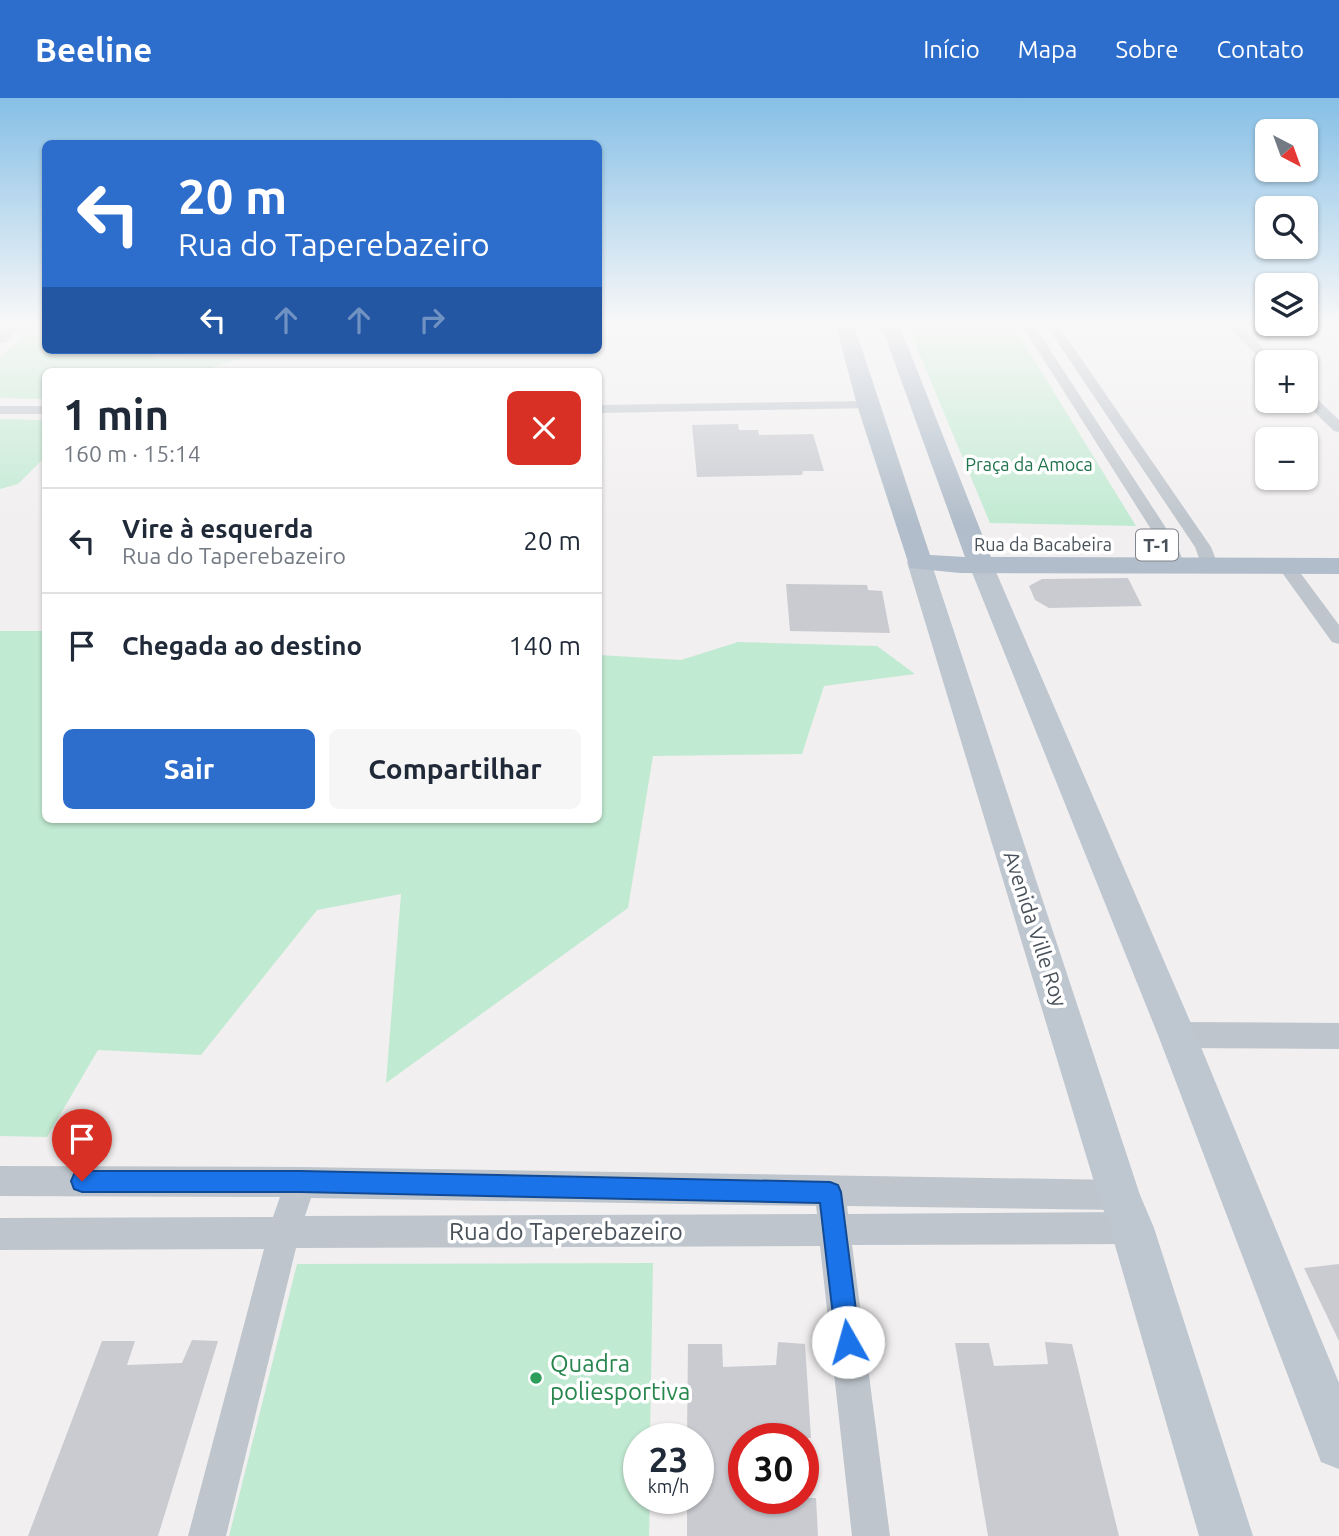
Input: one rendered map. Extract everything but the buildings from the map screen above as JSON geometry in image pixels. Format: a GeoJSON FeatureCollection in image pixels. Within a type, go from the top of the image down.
{"type":"FeatureCollection","features":[{"type":"Feature","properties":{"kind":"main road","name":"Avenida Ville Roy"},"geometry":{"type":"LineString","coordinates":[[863,389],[1126,1212],[1226,1536]]}},
{"type":"Feature","properties":{"kind":"main road"},"geometry":{"type":"LineString","coordinates":[[915,389],[978,555],[1177,1035],[1339,1444]]}},
{"type":"Feature","properties":{"kind":"main road","name":"Rua da Bacabeira"},"geometry":{"type":"LineString","coordinates":[[918,557],[1206,556],[1339,546]]}},
{"type":"Feature","properties":{"kind":"main road","name":"Rua da Bacabeira"},"geometry":{"type":"LineString","coordinates":[[1206,556],[1287,567],[1339,566]]}},
{"type":"Feature","properties":{"kind":"street"},"geometry":{"type":"LineString","coordinates":[[1068,389],[1172,555]]}},
{"type":"Feature","properties":{"kind":"street"},"geometry":{"type":"LineString","coordinates":[[1095,389],[1206,556]]}},
{"type":"Feature","properties":{"kind":"street"},"geometry":{"type":"LineString","coordinates":[[602,409],[868,405]]}},
{"type":"Feature","properties":{"kind":"street"},"geometry":{"type":"LineString","coordinates":[[1318,408],[1339,428]]}},
{"type":"Feature","properties":{"kind":"street"},"geometry":{"type":"LineString","coordinates":[[0,410],[42,410]]}},
{"type":"Feature","properties":{"kind":"street"},"geometry":{"type":"LineString","coordinates":[[1287,567],[1339,638]]}},
{"type":"Feature","properties":{"kind":"street"},"geometry":{"type":"LineString","coordinates":[[1177,1035],[1339,1036]]}},
{"type":"Feature","properties":{"kind":"street","name":"Rua do Taperebazeiro"},"geometry":{"type":"LineString","coordinates":[[0,1181],[300,1182],[830,1192],[1126,1212]]}},
{"type":"Feature","properties":{"kind":"street"},"geometry":{"type":"LineString","coordinates":[[207,1536],[284,1232],[300,1182]]}},
{"type":"Feature","properties":{"kind":"street"},"geometry":{"type":"LineString","coordinates":[[830,1192],[871,1536]]}},
{"type":"Feature","properties":{"kind":"street","name":"Rua do Taperebazeiro"},"geometry":{"type":"LineString","coordinates":[[0,1234],[835,1231],[1126,1212]]}},
{"type":"Feature","properties":{"kind":"green space"},"geometry":{"type":"Polygon","coordinates":[[[0,389],[42,389],[42,399],[0,398],[0,389]]]}},
{"type":"Feature","properties":{"kind":"green space","name":"Praça da Amoca"},"geometry":{"type":"Polygon","coordinates":[[[934,389],[1052,389],[1136,526],[990,523],[934,389]]]}},
{"type":"Feature","properties":{"kind":"green space"},"geometry":{"type":"Polygon","coordinates":[[[0,419],[42,420],[42,460],[18,484],[0,489],[0,419]]]}},
{"type":"Feature","properties":{"kind":"green space"},"geometry":{"type":"Polygon","coordinates":[[[0,631],[42,631],[42,823],[602,823],[602,655],[681,660],[738,642],[877,646],[915,674],[824,686],[802,754],[653,756],[628,908],[386,1083],[401,894],[317,910],[201,1055],[98,1050],[47,1137],[0,1136],[0,631]]]}},
{"type":"Feature","properties":{"kind":"green space"},"geometry":{"type":"Polygon","coordinates":[[[653,1263],[650,1423],[623,1423],[623,1514],[650,1514],[649,1536],[229,1536],[297,1264],[653,1263]]]}},
{"type":"Feature","properties":{"kind":"place","name":"Quadra poliesportiva"},"geometry":{"type":"Point","coordinates":[536,1378]}},
{"type":"Feature","properties":{"kind":"route"},"geometry":{"type":"LineString","coordinates":[[82,1181],[300,1182],[830,1192],[848,1342]]}}]}
